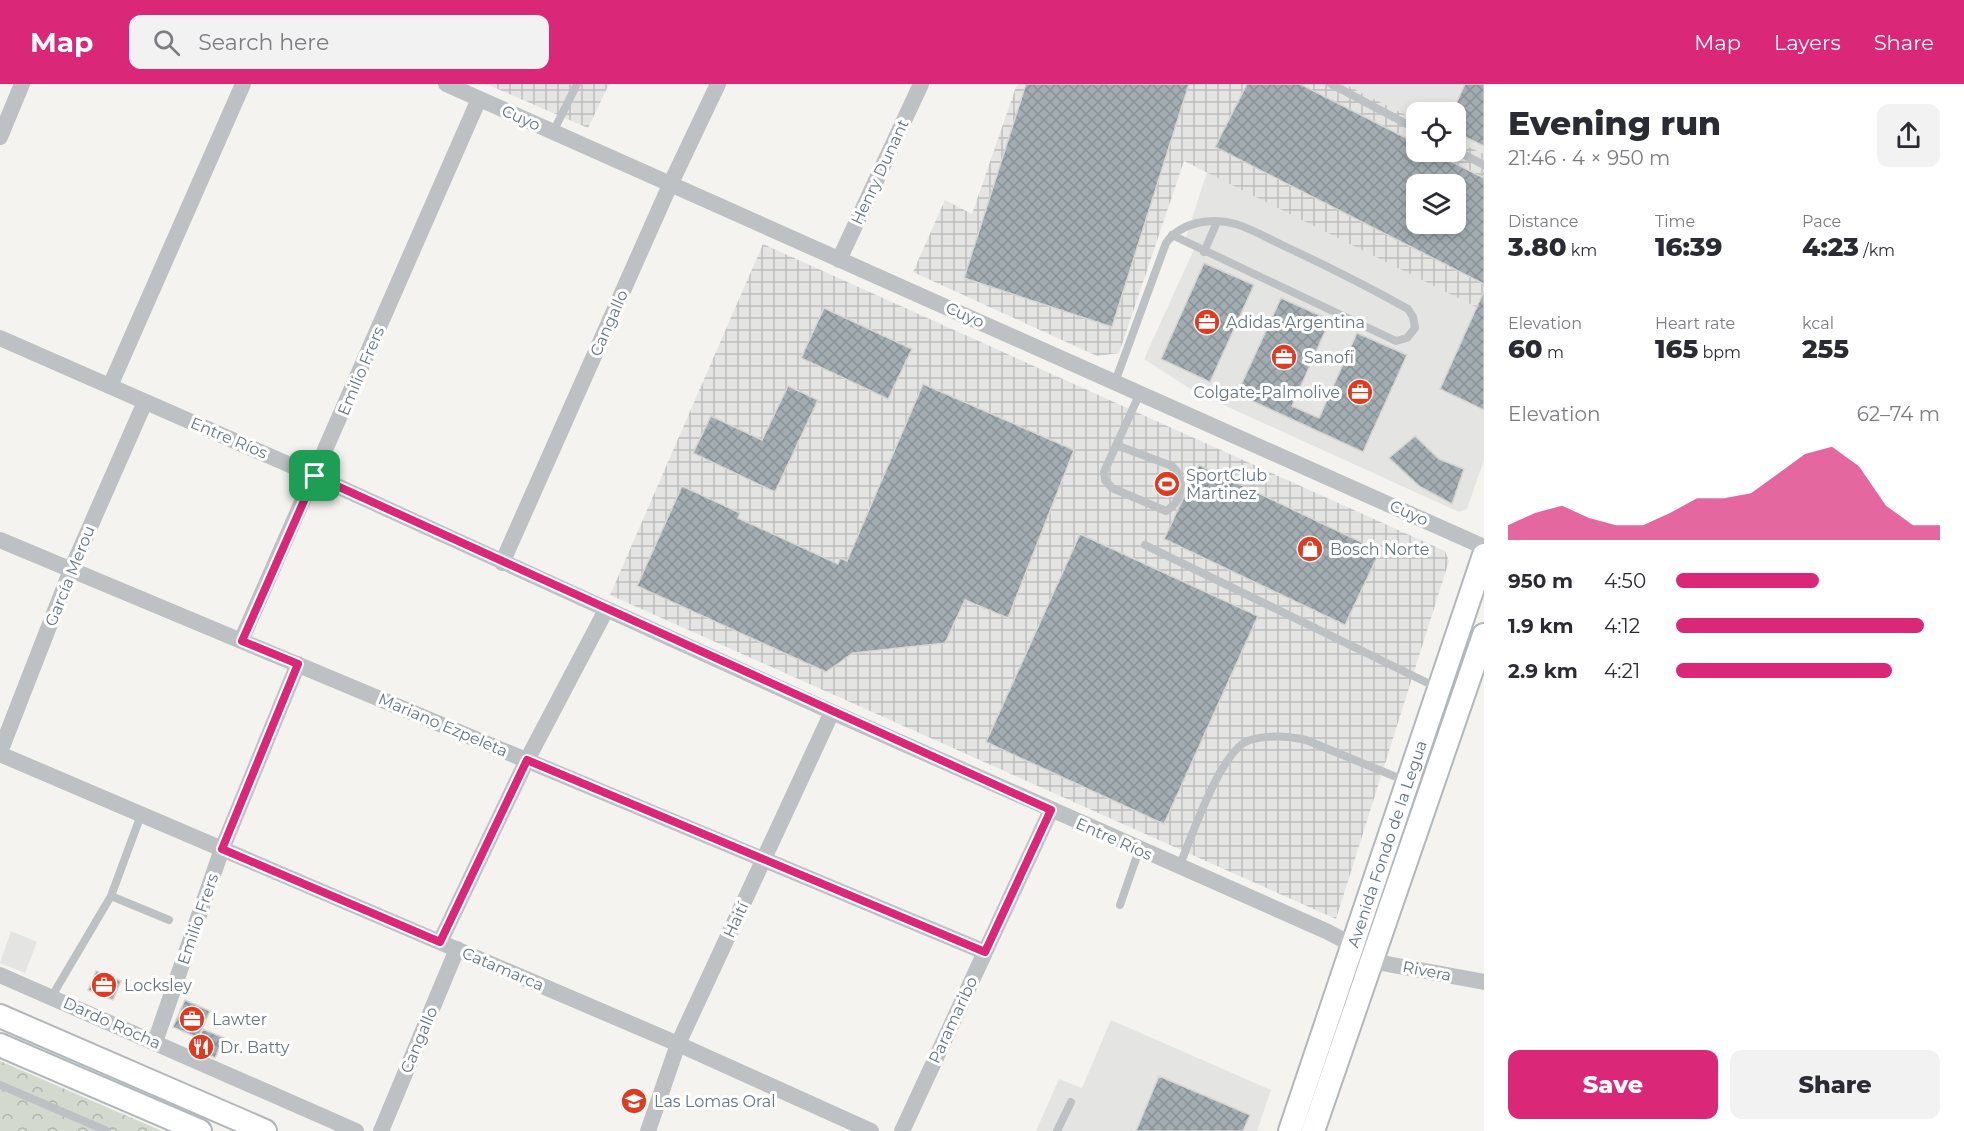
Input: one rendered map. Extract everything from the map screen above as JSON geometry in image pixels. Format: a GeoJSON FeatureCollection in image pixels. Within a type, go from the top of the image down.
{"type":"FeatureCollection","features":[{"type":"Feature","properties":{"kind":"main road","name":"Avenida Fondo de la Legua"},"geometry":{"type":"LineString","coordinates":[[1290,1131],[1351,944],[1484,555]]}},
{"type":"Feature","properties":{"kind":"main road","name":"Avenida Fondo de la Legua"},"geometry":{"type":"LineString","coordinates":[[1313,1131],[1484,635]]}},
{"type":"Feature","properties":{"kind":"main road"},"geometry":{"type":"LineString","coordinates":[[0,1016],[265,1131]]}},
{"type":"Feature","properties":{"kind":"main road"},"geometry":{"type":"LineString","coordinates":[[0,1045],[200,1131]]}},
{"type":"Feature","properties":{"kind":"street"},"geometry":{"type":"LineString","coordinates":[[0,137],[22,84]]}},
{"type":"Feature","properties":{"kind":"street"},"geometry":{"type":"LineString","coordinates":[[110,386],[243,84]]}},
{"type":"Feature","properties":{"kind":"street","name":"Cuyo"},"geometry":{"type":"LineString","coordinates":[[446,84],[1484,546]]}},
{"type":"Feature","properties":{"kind":"street","name":"Cangallo"},"geometry":{"type":"LineString","coordinates":[[502,563],[670,184],[718,84]]}},
{"type":"Feature","properties":{"kind":"street","name":"Henry Dunant"},"geometry":{"type":"LineString","coordinates":[[839,260],[921,84]]}},
{"type":"Feature","properties":{"kind":"street","name":"Emilio Frers"},"geometry":{"type":"LineString","coordinates":[[242,641],[479,99]]}},
{"type":"Feature","properties":{"kind":"street","name":"Entre Ríos"},"geometry":{"type":"LineString","coordinates":[[0,338],[315,476],[606,610],[1351,944],[1371,961]]}},
{"type":"Feature","properties":{"kind":"street","name":"García Merou"},"geometry":{"type":"LineString","coordinates":[[0,753],[71,570],[145,402]]}},
{"type":"Feature","properties":{"kind":"street","name":"Mariano Ezpeleta"},"geometry":{"type":"LineString","coordinates":[[0,540],[985,952]]}},
{"type":"Feature","properties":{"kind":"street"},"geometry":{"type":"LineString","coordinates":[[440,942],[527,760],[606,610]]}},
{"type":"Feature","properties":{"kind":"street","name":"Emilio Frers"},"geometry":{"type":"LineString","coordinates":[[155,1042],[222,849],[298,664]]}},
{"type":"Feature","properties":{"kind":"street","name":"Haití"},"geometry":{"type":"LineString","coordinates":[[648,1131],[678,1044],[832,712]]}},
{"type":"Feature","properties":{"kind":"street","name":"Catamarca"},"geometry":{"type":"LineString","coordinates":[[0,753],[678,1044],[871,1131]]}},
{"type":"Feature","properties":{"kind":"street","name":"Paramaribo"},"geometry":{"type":"LineString","coordinates":[[902,1131],[1051,810]]}},
{"type":"Feature","properties":{"kind":"street","name":"Cangallo"},"geometry":{"type":"LineString","coordinates":[[381,1131],[457,949]]}},
{"type":"Feature","properties":{"kind":"street","name":"Rivera"},"geometry":{"type":"LineString","coordinates":[[1371,961],[1484,982]]}},
{"type":"Feature","properties":{"kind":"street","name":"Dardo Rocha"},"geometry":{"type":"LineString","coordinates":[[0,975],[356,1131]]}},
{"type":"Feature","properties":{"kind":"lane"},"geometry":{"type":"LineString","coordinates":[[554,132],[577,84]]}},
{"type":"Feature","properties":{"kind":"lane"},"geometry":{"type":"LineString","coordinates":[[1331,84],[1406,124]]}},
{"type":"Feature","properties":{"kind":"lane"},"geometry":{"type":"LineString","coordinates":[[1466,156],[1484,165]]}},
{"type":"Feature","properties":{"kind":"lane"},"geometry":{"type":"LineString","coordinates":[[1204,252],[1217,222]]}},
{"type":"Feature","properties":{"kind":"lane"},"geometry":{"type":"LineString","coordinates":[[1115,382],[1166,243],[1172,235],[1191,223],[1236,224],[1348,276],[1408,309],[1413,317],[1415,328],[1407,338],[1395,341],[1172,235]]}},
{"type":"Feature","properties":{"kind":"lane"},"geometry":{"type":"LineString","coordinates":[[1116,445],[1172,466],[1178,472],[1182,483],[1173,507],[1166,511],[1112,488],[1105,480],[1104,472],[1116,445],[1140,393]]}},
{"type":"Feature","properties":{"kind":"lane"},"geometry":{"type":"LineString","coordinates":[[1145,545],[1438,688]]}},
{"type":"Feature","properties":{"kind":"lane"},"geometry":{"type":"LineString","coordinates":[[1179,868],[1224,762],[1248,740],[1289,736],[1306,740],[1407,782]]}},
{"type":"Feature","properties":{"kind":"lane"},"geometry":{"type":"LineString","coordinates":[[52,996],[111,896],[141,815]]}},
{"type":"Feature","properties":{"kind":"lane"},"geometry":{"type":"LineString","coordinates":[[1120,905],[1138,850]]}},
{"type":"Feature","properties":{"kind":"lane"},"geometry":{"type":"LineString","coordinates":[[111,896],[169,920]]}},
{"type":"Feature","properties":{"kind":"lane"},"geometry":{"type":"LineString","coordinates":[[0,1085],[107,1131]]}},
{"type":"Feature","properties":{"kind":"lane"},"geometry":{"type":"LineString","coordinates":[[1057,1131],[1071,1102]]}},
{"type":"Feature","properties":{"kind":"shaded area"},"geometry":{"type":"Polygon","coordinates":[[[486,84],[609,84],[588,128],[486,84]]]}},
{"type":"Feature","properties":{"kind":"shaded area"},"geometry":{"type":"Polygon","coordinates":[[[1017,84],[1344,84],[1406,115],[1406,162],[1466,162],[1466,145],[1484,154],[1484,311],[1184,161],[1119,353],[1097,356],[913,272],[945,200],[972,214],[1017,84]]]}},
{"type":"Feature","properties":{"kind":"shaded area"},"geometry":{"type":"Polygon","coordinates":[[[1344,84],[1484,84],[1484,154],[1466,145],[1466,102],[1406,102],[1406,115],[1344,84]]]}},
{"type":"Feature","properties":{"kind":"shaded area"},"geometry":{"type":"Polygon","coordinates":[[[1207,172],[1484,311],[1484,460],[1467,509],[1459,512],[1195,392],[1144,359],[1195,247],[1184,243],[1207,172]]]}},
{"type":"Feature","properties":{"kind":"shaded area"},"geometry":{"type":"Polygon","coordinates":[[[763,244],[1445,551],[1449,561],[1336,919],[610,595],[763,244]]]}},
{"type":"Feature","properties":{"kind":"shaded area"},"geometry":{"type":"Polygon","coordinates":[[[11,931],[37,942],[25,973],[0,963],[11,931]]]}},
{"type":"Feature","properties":{"kind":"shaded area"},"geometry":{"type":"Polygon","coordinates":[[[1111,1020],[1271,1090],[1257,1131],[1036,1131],[1059,1079],[1082,1088],[1111,1020]]]}},
{"type":"Feature","properties":{"kind":"green space"},"geometry":{"type":"Polygon","coordinates":[[[0,1061],[162,1131],[0,1131],[0,1061]]]}},
{"type":"Feature","properties":{"kind":"building"},"geometry":{"type":"Polygon","coordinates":[[[1026,84],[1189,84],[1112,327],[964,278],[1026,84]]]}},
{"type":"Feature","properties":{"kind":"building"},"geometry":{"type":"Polygon","coordinates":[[[1247,84],[1300,84],[1406,138],[1406,162],[1452,162],[1484,178],[1484,284],[1215,147],[1247,84]]]}},
{"type":"Feature","properties":{"kind":"building"},"geometry":{"type":"Polygon","coordinates":[[[1465,84],[1484,84],[1484,146],[1466,137],[1466,102],[1457,102],[1465,84]]]}},
{"type":"Feature","properties":{"kind":"building"},"geometry":{"type":"Polygon","coordinates":[[[1204,263],[1254,285],[1210,382],[1161,359],[1204,263]]]}},
{"type":"Feature","properties":{"kind":"building"},"geometry":{"type":"Polygon","coordinates":[[[1484,291],[1484,410],[1440,389],[1484,291]]]}},
{"type":"Feature","properties":{"kind":"building"},"geometry":{"type":"Polygon","coordinates":[[[1281,298],[1330,320],[1292,406],[1319,418],[1357,333],[1407,355],[1363,452],[1237,394],[1281,298]]]}},
{"type":"Feature","properties":{"kind":"building"},"geometry":{"type":"Polygon","coordinates":[[[824,308],[912,349],[888,399],[801,358],[824,308]]]}},
{"type":"Feature","properties":{"kind":"building"},"geometry":{"type":"Polygon","coordinates":[[[923,384],[1074,450],[1008,618],[965,600],[945,643],[853,653],[826,672],[637,586],[682,486],[740,513],[738,518],[838,564],[840,558],[847,561],[923,384]]]}},
{"type":"Feature","properties":{"kind":"building"},"geometry":{"type":"Polygon","coordinates":[[[788,386],[818,400],[775,492],[693,453],[711,416],[762,440],[788,386]]]}},
{"type":"Feature","properties":{"kind":"building"},"geometry":{"type":"Polygon","coordinates":[[[1415,436],[1439,459],[1464,469],[1452,504],[1419,486],[1389,458],[1415,436]]]}},
{"type":"Feature","properties":{"kind":"building"},"geometry":{"type":"Polygon","coordinates":[[[1199,465],[1380,551],[1345,625],[1164,539],[1199,465]]]}},
{"type":"Feature","properties":{"kind":"building"},"geometry":{"type":"Polygon","coordinates":[[[1080,534],[1258,616],[1164,824],[986,742],[1080,534]]]}},
{"type":"Feature","properties":{"kind":"building","name":"Locksley"},"geometry":{"type":"Polygon","coordinates":[[[96,971],[121,981],[113,1000],[88,990],[96,971]]]}},
{"type":"Feature","properties":{"kind":"building","name":"Lawter"},"geometry":{"type":"Polygon","coordinates":[[[185,1000],[210,1011],[198,1038],[173,1027],[185,1000]]]}},
{"type":"Feature","properties":{"kind":"building"},"geometry":{"type":"Polygon","coordinates":[[[203,1029],[224,1038],[215,1058],[194,1048],[203,1029]]]}},
{"type":"Feature","properties":{"kind":"building"},"geometry":{"type":"Polygon","coordinates":[[[1159,1076],[1250,1115],[1243,1131],[1136,1131],[1159,1076]]]}},
{"type":"Feature","properties":{"kind":"place","name":"Adidas Argentina"},"geometry":{"type":"Point","coordinates":[1207,322]}},
{"type":"Feature","properties":{"kind":"place","name":"Sanofi"},"geometry":{"type":"Point","coordinates":[1284,357]}},
{"type":"Feature","properties":{"kind":"place","name":"Colgate-Palmolive"},"geometry":{"type":"Point","coordinates":[1360,392]}},
{"type":"Feature","properties":{"kind":"place","name":"SportClub Martinez"},"geometry":{"type":"Point","coordinates":[1167,484]}},
{"type":"Feature","properties":{"kind":"place","name":"Bosch Norte"},"geometry":{"type":"Point","coordinates":[1310,549]}},
{"type":"Feature","properties":{"kind":"place","name":"Locksley"},"geometry":{"type":"Point","coordinates":[104,985]}},
{"type":"Feature","properties":{"kind":"place","name":"Lawter"},"geometry":{"type":"Point","coordinates":[192,1019]}},
{"type":"Feature","properties":{"kind":"place","name":"Dr. Batty"},"geometry":{"type":"Point","coordinates":[201,1047]}},
{"type":"Feature","properties":{"kind":"place","name":"Las Lomas Oral"},"geometry":{"type":"Point","coordinates":[634,1101]}},
{"type":"Feature","properties":{"kind":"route"},"geometry":{"type":"LineString","coordinates":[[315,476],[502,563],[1051,810],[985,952],[527,760],[440,942],[222,849],[298,664],[242,641],[315,476]]}}]}
